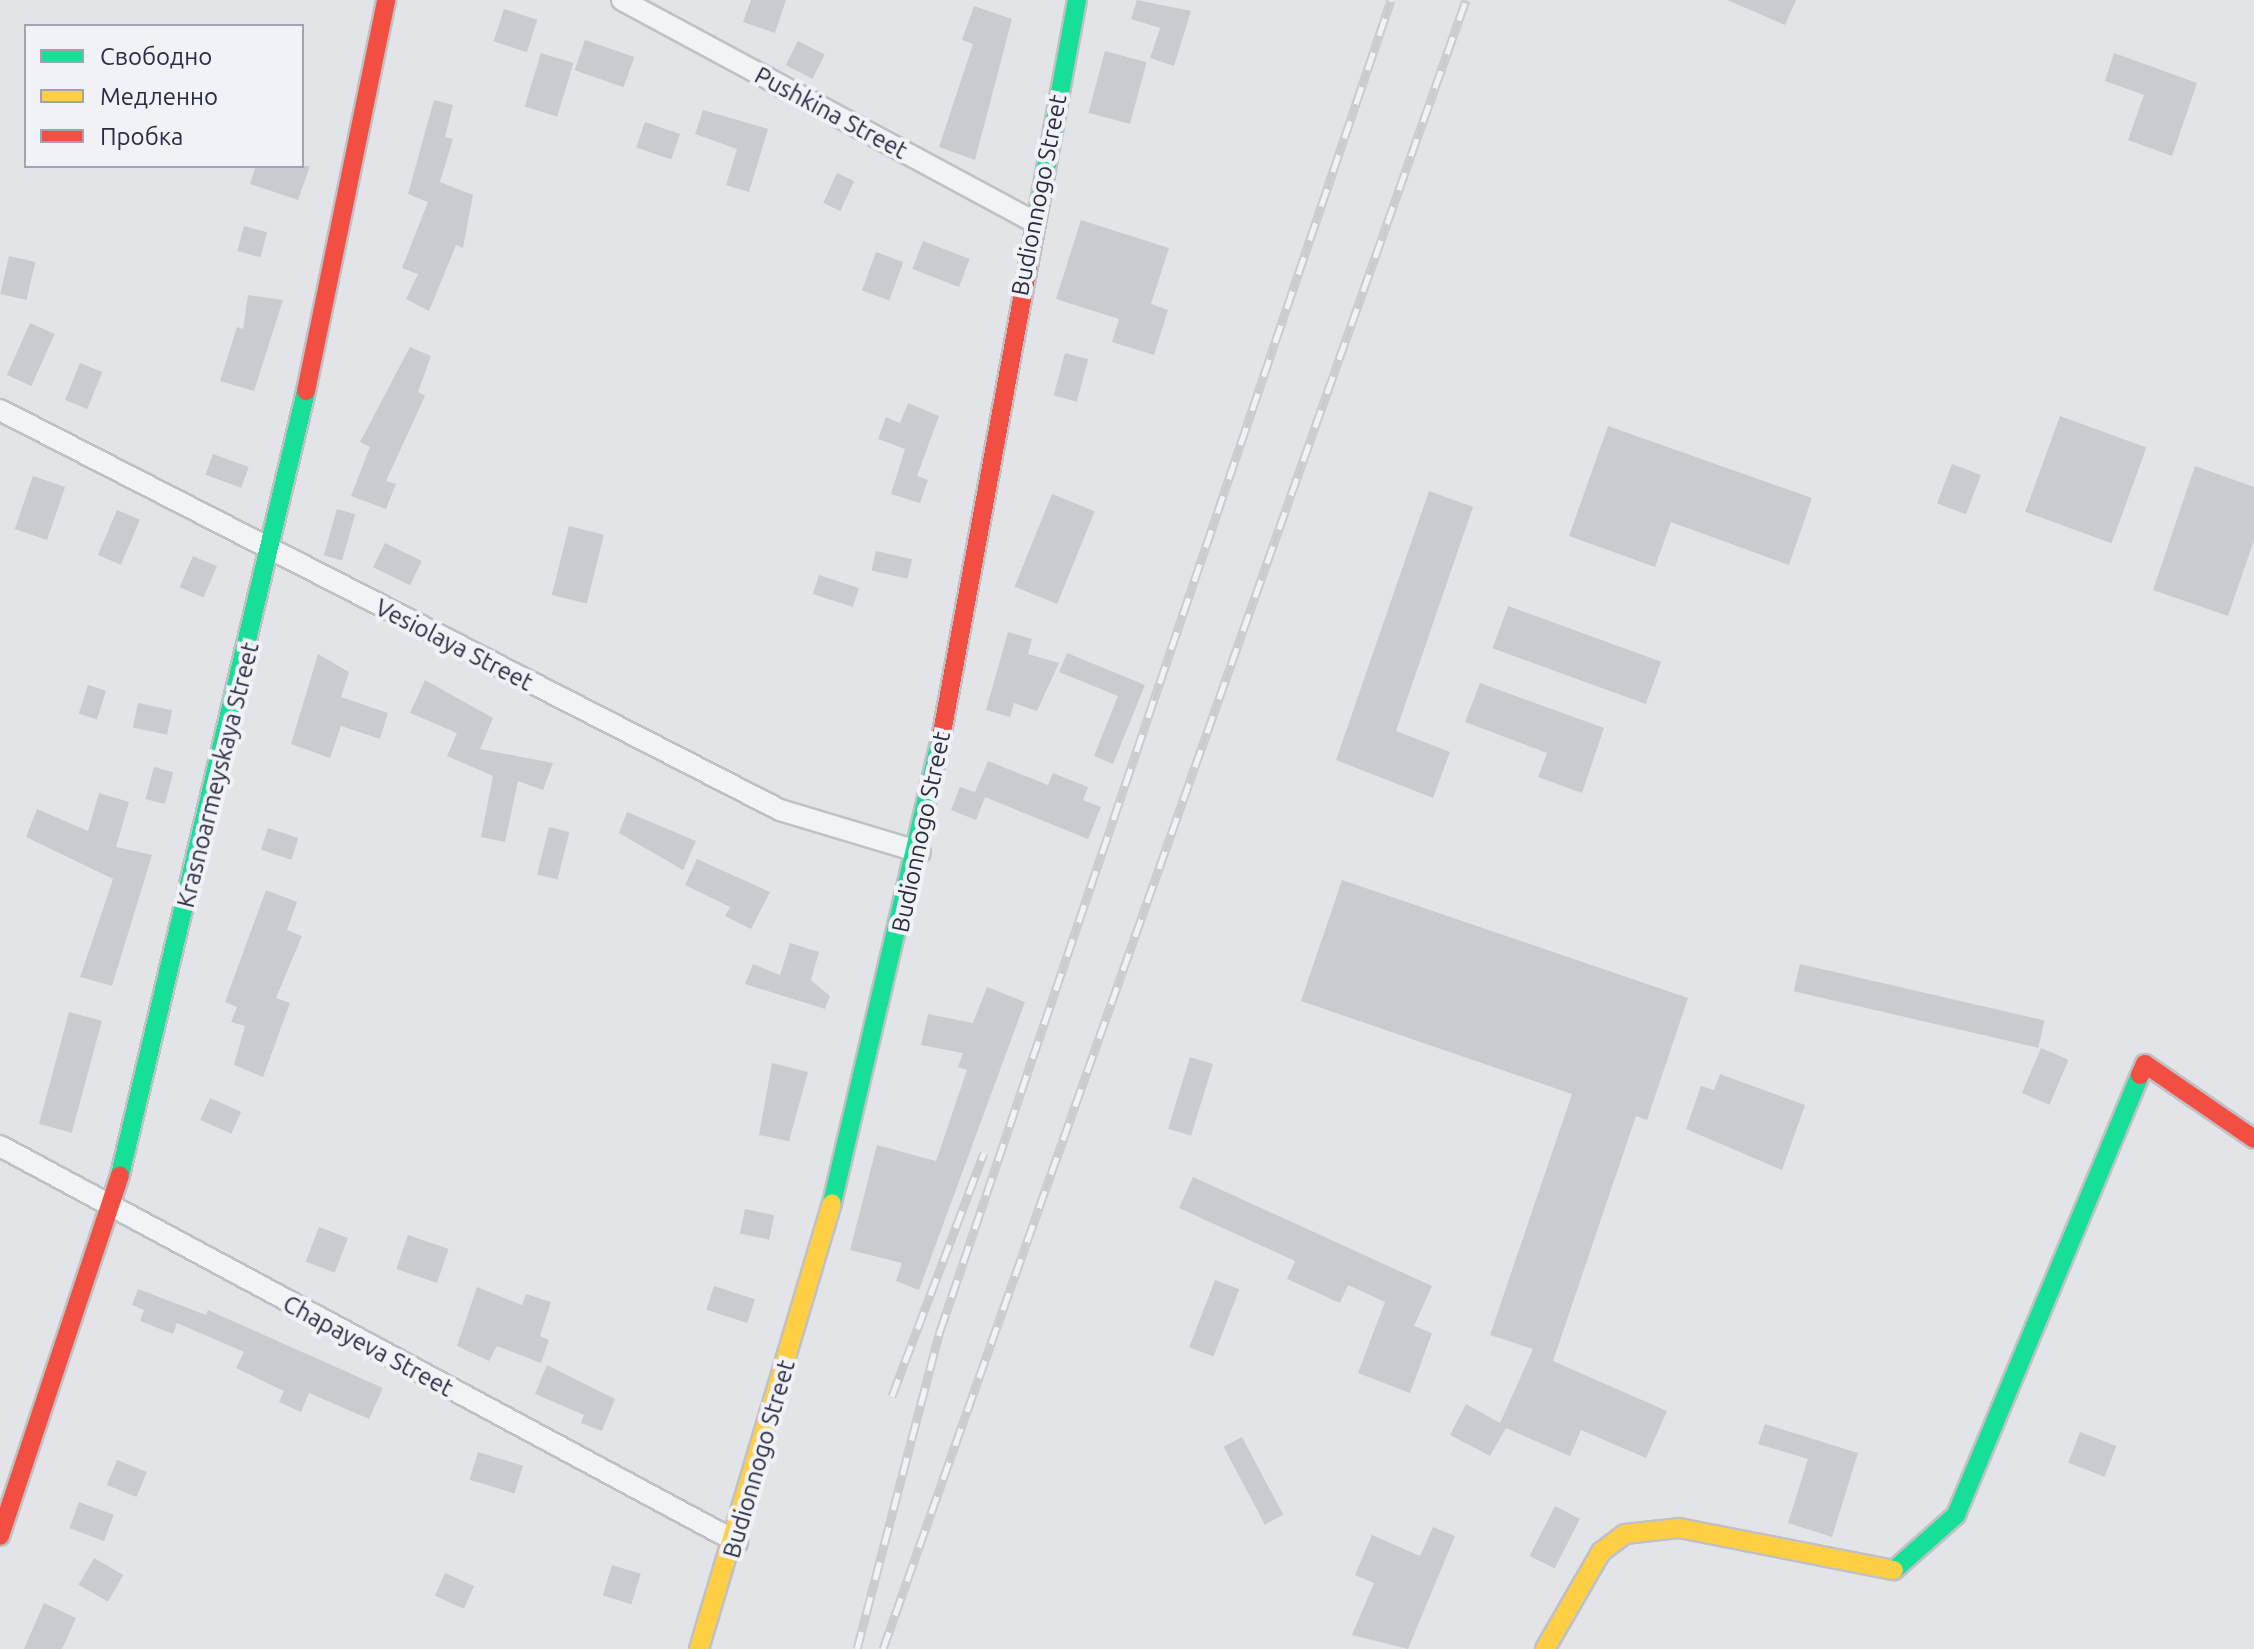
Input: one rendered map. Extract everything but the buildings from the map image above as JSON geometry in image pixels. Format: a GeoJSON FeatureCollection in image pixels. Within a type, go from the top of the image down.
{"type":"FeatureCollection","features":[{"type":"Feature","properties":{"kind":"street","name":"Krasnoarmeyskaya Street"},"geometry":{"type":"LineString","coordinates":[[0,1536],[111,1210],[273,553],[386,0]]}},
{"type":"Feature","properties":{"kind":"street","name":"Budionnogo Street"},"geometry":{"type":"LineString","coordinates":[[699,1649],[737,1542],[849,1146],[920,852],[1033,221],[1077,0]]}},
{"type":"Feature","properties":{"kind":"street","name":"Pushkina Street"},"geometry":{"type":"LineString","coordinates":[[627,1],[1033,221]]}},
{"type":"Feature","properties":{"kind":"street","name":"Vesiolaya Street"},"geometry":{"type":"LineString","coordinates":[[0,410],[273,553],[780,810],[920,852]]}},
{"type":"Feature","properties":{"kind":"street"},"geometry":{"type":"LineString","coordinates":[[1545,1649],[1601,1552],[1625,1534],[1679,1528],[1893,1571],[1956,1515],[2145,1064],[2254,1139]]}},
{"type":"Feature","properties":{"kind":"street","name":"Chapayeva Street"},"geometry":{"type":"LineString","coordinates":[[0,1146],[111,1210],[737,1542]]}},
{"type":"Feature","properties":{"kind":"railway"},"geometry":{"type":"LineString","coordinates":[[857,1649],[940,1331],[1391,0]]}},
{"type":"Feature","properties":{"kind":"railway"},"geometry":{"type":"LineString","coordinates":[[883,1649],[1466,0]]}},
{"type":"Feature","properties":{"kind":"railway"},"geometry":{"type":"LineString","coordinates":[[892,1396],[984,1153]]}},
{"type":"Feature","properties":{"kind":"traffic: fast"},"geometry":{"type":"LineString","coordinates":[[1037,218],[1077,0]]}},
{"type":"Feature","properties":{"kind":"traffic: fast"},"geometry":{"type":"LineString","coordinates":[[120,1175],[306,391]]}},
{"type":"Feature","properties":{"kind":"traffic: fast"},"geometry":{"type":"LineString","coordinates":[[832,1203],[941,738]]}},
{"type":"Feature","properties":{"kind":"traffic: fast"},"geometry":{"type":"LineString","coordinates":[[1894,1570],[1956,1515],[2140,1075]]}},
{"type":"Feature","properties":{"kind":"traffic: slow"},"geometry":{"type":"LineString","coordinates":[[699,1649],[832,1203]]}},
{"type":"Feature","properties":{"kind":"traffic: slow"},"geometry":{"type":"LineString","coordinates":[[1545,1649],[1601,1552],[1625,1534],[1679,1528],[1894,1570]]}},
{"type":"Feature","properties":{"kind":"traffic: jam"},"geometry":{"type":"LineString","coordinates":[[306,391],[386,0]]}},
{"type":"Feature","properties":{"kind":"traffic: jam"},"geometry":{"type":"LineString","coordinates":[[941,738],[1037,218]]}},
{"type":"Feature","properties":{"kind":"traffic: jam"},"geometry":{"type":"LineString","coordinates":[[2140,1075],[2145,1064],[2254,1139]]}},
{"type":"Feature","properties":{"kind":"traffic: jam"},"geometry":{"type":"LineString","coordinates":[[0,1536],[120,1175]]}}]}
